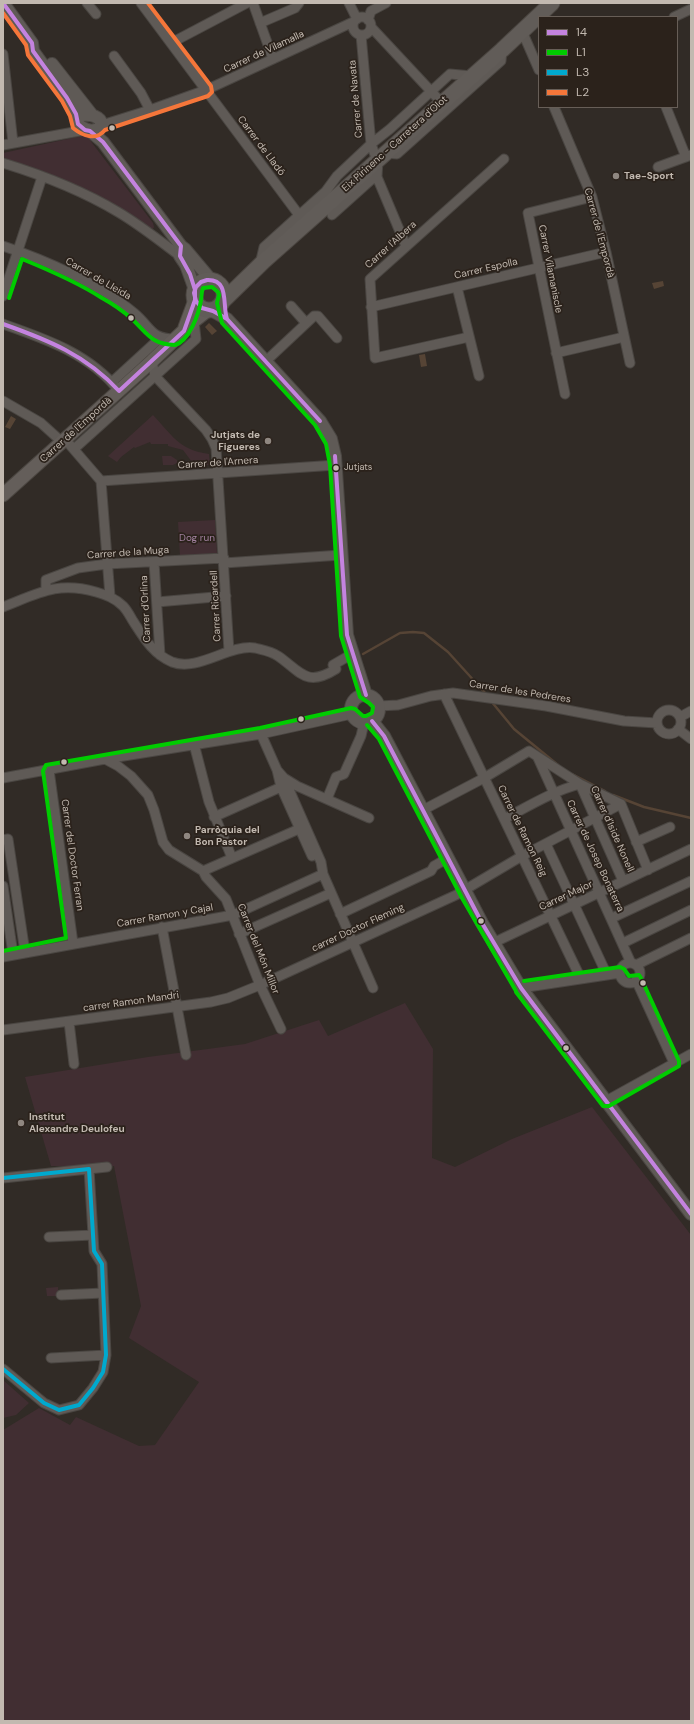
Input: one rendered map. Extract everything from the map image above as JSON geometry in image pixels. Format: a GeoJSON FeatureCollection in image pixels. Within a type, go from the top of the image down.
{"type":"FeatureCollection","features":[{"type":"Feature","properties":{"kind":"main road","name":"Eix Pirinenc - Carretera d'Olot"},"geometry":{"type":"LineString","coordinates":[[539,16],[552,3]]}},
{"type":"Feature","properties":{"kind":"main road","name":"Eix Pirinenc - Carretera d'Olot"},"geometry":{"type":"LineString","coordinates":[[540,16],[558,3]]}},
{"type":"Feature","properties":{"kind":"main road","name":"Eix Pirinenc - Carretera d'Olot"},"geometry":{"type":"LineString","coordinates":[[535,20],[538,17]]}},
{"type":"Feature","properties":{"kind":"main road","name":"Eix Pirinenc - Carretera d'Olot"},"geometry":{"type":"LineString","coordinates":[[213,280],[239,278],[257,267],[333,210],[370,175],[382,157],[538,18]]}},
{"type":"Feature","properties":{"kind":"main road","name":"Eix Pirinenc - Carretera d'Olot"},"geometry":{"type":"LineString","coordinates":[[216,306],[257,267]]}},
{"type":"Feature","properties":{"kind":"main road"},"geometry":{"type":"LineString","coordinates":[[213,280],[223,288],[225,295],[216,306],[199,306],[195,296],[201,282],[213,280]]}},
{"type":"Feature","properties":{"kind":"main road","name":"Carrer de l'Empordà"},"geometry":{"type":"LineString","coordinates":[[180,335],[195,296]]}},
{"type":"Feature","properties":{"kind":"main road","name":"Carrer de l'Empordà"},"geometry":{"type":"LineString","coordinates":[[4,494],[67,443],[116,387],[152,361],[194,321],[216,306]]}},
{"type":"Feature","properties":{"kind":"street"},"geometry":{"type":"LineString","coordinates":[[87,3],[96,14]]}},
{"type":"Feature","properties":{"kind":"street","name":"Carrer de Lladó"},"geometry":{"type":"LineString","coordinates":[[141,3],[299,215]]}},
{"type":"Feature","properties":{"kind":"street"},"geometry":{"type":"LineString","coordinates":[[171,43],[247,3]]}},
{"type":"Feature","properties":{"kind":"street"},"geometry":{"type":"LineString","coordinates":[[253,3],[274,59]]}},
{"type":"Feature","properties":{"kind":"street"},"geometry":{"type":"LineString","coordinates":[[260,23],[295,8],[298,3]]}},
{"type":"Feature","properties":{"kind":"street"},"geometry":{"type":"LineString","coordinates":[[349,3],[355,20],[353,28],[356,33],[362,35],[370,31],[369,23],[371,12],[386,3]]}},
{"type":"Feature","properties":{"kind":"street"},"geometry":{"type":"LineString","coordinates":[[4,8],[32,43],[33,51],[64,93],[77,119]]}},
{"type":"Feature","properties":{"kind":"street"},"geometry":{"type":"LineString","coordinates":[[676,16],[691,9]]}},
{"type":"Feature","properties":{"kind":"street"},"geometry":{"type":"LineString","coordinates":[[355,20],[363,17],[430,92],[442,103]]}},
{"type":"Feature","properties":{"kind":"street","name":"Carrer de Vilamalla"},"geometry":{"type":"LineString","coordinates":[[3,145],[65,133],[150,110],[206,90],[355,20]]}},
{"type":"Feature","properties":{"kind":"street"},"geometry":{"type":"LineString","coordinates":[[522,31],[538,68]]}},
{"type":"Feature","properties":{"kind":"street","name":"Carrer de Navata"},"geometry":{"type":"LineString","coordinates":[[362,35],[371,144],[375,155],[382,157]]}},
{"type":"Feature","properties":{"kind":"street"},"geometry":{"type":"LineString","coordinates":[[32,43],[37,44],[98,124],[103,142],[161,219],[180,251],[186,265],[195,296]]}},
{"type":"Feature","properties":{"kind":"street"},"geometry":{"type":"LineString","coordinates":[[382,157],[397,154],[403,149],[501,61],[502,50]]}},
{"type":"Feature","properties":{"kind":"street"},"geometry":{"type":"LineString","coordinates":[[3,54],[14,143]]}},
{"type":"Feature","properties":{"kind":"street"},"geometry":{"type":"LineString","coordinates":[[114,56],[141,93],[150,110]]}},
{"type":"Feature","properties":{"kind":"street"},"geometry":{"type":"LineString","coordinates":[[257,267],[264,247],[326,191],[337,176],[371,144],[390,129],[450,74],[472,76]]}},
{"type":"Feature","properties":{"kind":"street","name":"Carrer de l'Empordà"},"geometry":{"type":"LineString","coordinates":[[554,108],[592,197],[606,252],[630,363]]}},
{"type":"Feature","properties":{"kind":"street"},"geometry":{"type":"LineString","coordinates":[[658,167],[688,156],[666,108]]}},
{"type":"Feature","properties":{"kind":"street"},"geometry":{"type":"LineString","coordinates":[[65,133],[82,114],[98,124]]}},
{"type":"Feature","properties":{"kind":"street","name":"Carrer l'Albera"},"geometry":{"type":"LineString","coordinates":[[469,337],[375,358],[370,279],[504,159]]}},
{"type":"Feature","properties":{"kind":"street"},"geometry":{"type":"LineString","coordinates":[[3,163],[42,177],[117,211],[149,233],[180,251],[185,249],[213,280]]}},
{"type":"Feature","properties":{"kind":"street"},"geometry":{"type":"LineString","coordinates":[[370,175],[406,246]]}},
{"type":"Feature","properties":{"kind":"street"},"geometry":{"type":"LineString","coordinates":[[3,296],[42,177]]}},
{"type":"Feature","properties":{"kind":"street","name":"Carrer Vilamaniscle"},"geometry":{"type":"LineString","coordinates":[[566,394],[556,353],[528,213],[592,197]]}},
{"type":"Feature","properties":{"kind":"street"},"geometry":{"type":"LineString","coordinates":[[149,233],[156,234],[160,230],[162,227],[161,219]]}},
{"type":"Feature","properties":{"kind":"street","name":"Carrer de Lleida"},"geometry":{"type":"LineString","coordinates":[[3,246],[69,273],[120,302],[160,338]]}},
{"type":"Feature","properties":{"kind":"street","name":"Carrer Espolla"},"geometry":{"type":"LineString","coordinates":[[371,307],[606,252]]}},
{"type":"Feature","properties":{"kind":"street"},"geometry":{"type":"LineString","coordinates":[[457,287],[479,376]]}},
{"type":"Feature","properties":{"kind":"street"},"geometry":{"type":"LineString","coordinates":[[216,306],[324,427],[333,444],[336,465],[347,634],[352,654],[366,694]]}},
{"type":"Feature","properties":{"kind":"street"},"geometry":{"type":"LineString","coordinates":[[291,306],[306,323]]}},
{"type":"Feature","properties":{"kind":"street"},"geometry":{"type":"LineString","coordinates":[[266,361],[314,316],[318,316],[338,338]]}},
{"type":"Feature","properties":{"kind":"street","name":"Carrer de l'Empordà"},"geometry":{"type":"LineString","coordinates":[[67,443],[156,376],[196,339],[194,321]]}},
{"type":"Feature","properties":{"kind":"street"},"geometry":{"type":"LineString","coordinates":[[3,324],[57,345],[77,355],[96,367],[116,387]]}},
{"type":"Feature","properties":{"kind":"street"},"geometry":{"type":"LineString","coordinates":[[160,338],[180,335]]}},
{"type":"Feature","properties":{"kind":"street"},"geometry":{"type":"LineString","coordinates":[[556,353],[624,337]]}},
{"type":"Feature","properties":{"kind":"street","name":"Carrer de l'Empordà"},"geometry":{"type":"LineString","coordinates":[[116,387],[160,338]]}},
{"type":"Feature","properties":{"kind":"street"},"geometry":{"type":"LineString","coordinates":[[152,361],[156,376]]}},
{"type":"Feature","properties":{"kind":"street","name":"Carrer Ricardell"},"geometry":{"type":"LineString","coordinates":[[156,376],[187,408],[212,439],[216,448],[229,652]]}},
{"type":"Feature","properties":{"kind":"street"},"geometry":{"type":"LineString","coordinates":[[3,402],[41,423],[67,443],[101,481],[110,596]]}},
{"type":"Feature","properties":{"kind":"street","name":"Carrer de l'Arnera"},"geometry":{"type":"LineString","coordinates":[[101,481],[336,465]]}},
{"type":"Feature","properties":{"kind":"street","name":"Carrer de la Muga"},"geometry":{"type":"LineString","coordinates":[[46,590],[46,580],[78,568],[107,564],[341,555]]}},
{"type":"Feature","properties":{"kind":"street","name":"Carrer d'Orlina"},"geometry":{"type":"LineString","coordinates":[[154,562],[160,655]]}},
{"type":"Feature","properties":{"kind":"street"},"geometry":{"type":"LineString","coordinates":[[3,606],[46,590],[63,587],[81,587],[110,596],[123,606],[150,647],[160,655],[174,662],[188,663],[229,652],[253,648],[268,651],[278,656],[296,672],[307,678],[321,677],[333,672],[336,669],[334,665],[352,654]]}},
{"type":"Feature","properties":{"kind":"street"},"geometry":{"type":"LineString","coordinates":[[157,602],[226,596]]}},
{"type":"Feature","properties":{"kind":"street","name":"Carrer de les Pedreres"},"geometry":{"type":"LineString","coordinates":[[379,706],[398,705],[431,696],[453,693],[546,706],[624,721],[657,723]]}},
{"type":"Feature","properties":{"kind":"street"},"geometry":{"type":"LineString","coordinates":[[327,799],[336,777],[344,774],[368,722],[378,714],[379,706],[374,698],[366,694],[353,700],[351,709],[352,714],[357,720],[368,722],[384,736],[493,943],[521,988],[691,1214]]}},
{"type":"Feature","properties":{"kind":"street","name":"Carrer de Ramon Reig"},"geometry":{"type":"LineString","coordinates":[[444,694],[581,978]]}},
{"type":"Feature","properties":{"kind":"street"},"geometry":{"type":"LineString","coordinates":[[664,711],[675,712],[680,717],[681,724],[678,730],[672,733],[666,733],[660,729],[657,723],[659,716],[664,711]]}},
{"type":"Feature","properties":{"kind":"street"},"geometry":{"type":"LineString","coordinates":[[680,717],[691,711]]}},
{"type":"Feature","properties":{"kind":"street"},"geometry":{"type":"LineString","coordinates":[[3,778],[105,759],[261,734],[352,714]]}},
{"type":"Feature","properties":{"kind":"street"},"geometry":{"type":"LineString","coordinates":[[678,730],[691,739]]}},
{"type":"Feature","properties":{"kind":"street"},"geometry":{"type":"LineString","coordinates":[[261,734],[277,770],[281,787],[299,829],[317,867],[323,874]]}},
{"type":"Feature","properties":{"kind":"street"},"geometry":{"type":"LineString","coordinates":[[194,744],[209,802],[232,858]]}},
{"type":"Feature","properties":{"kind":"street"},"geometry":{"type":"LineString","coordinates":[[423,810],[484,778],[528,752],[580,784],[621,804],[648,870]]}},
{"type":"Feature","properties":{"kind":"street","name":"Carrer de Josep Bonaterra"},"geometry":{"type":"LineString","coordinates":[[538,758],[570,831],[612,918],[622,943],[634,964]]}},
{"type":"Feature","properties":{"kind":"street","name":"Carrer del Món Millor"},"geometry":{"type":"LineString","coordinates":[[105,759],[131,776],[148,795],[163,842],[169,850],[203,871],[206,877],[226,899],[260,985],[281,1029]]}},
{"type":"Feature","properties":{"kind":"street","name":"Carrer del Doctor Ferran"},"geometry":{"type":"LineString","coordinates":[[49,770],[73,943]]}},
{"type":"Feature","properties":{"kind":"street"},"geometry":{"type":"LineString","coordinates":[[277,770],[284,778],[321,862],[323,874],[373,988]]}},
{"type":"Feature","properties":{"kind":"street"},"geometry":{"type":"LineString","coordinates":[[284,778],[369,818]]}},
{"type":"Feature","properties":{"kind":"street"},"geometry":{"type":"LineString","coordinates":[[504,819],[567,788],[580,784]]}},
{"type":"Feature","properties":{"kind":"street","name":"Carrer d'Iside Nonell"},"geometry":{"type":"LineString","coordinates":[[580,784],[596,817],[623,882]]}},
{"type":"Feature","properties":{"kind":"street"},"geometry":{"type":"LineString","coordinates":[[214,817],[281,787]]}},
{"type":"Feature","properties":{"kind":"street","name":"carrer Doctor Fleming"},"geometry":{"type":"LineString","coordinates":[[260,985],[465,890],[522,856],[621,804]]}},
{"type":"Feature","properties":{"kind":"street"},"geometry":{"type":"LineString","coordinates":[[636,842],[670,827]]}},
{"type":"Feature","properties":{"kind":"street"},"geometry":{"type":"LineString","coordinates":[[203,871],[299,829]]}},
{"type":"Feature","properties":{"kind":"street"},"geometry":{"type":"LineString","coordinates":[[3,840],[8,839],[25,952]]}},
{"type":"Feature","properties":{"kind":"street"},"geometry":{"type":"LineString","coordinates":[[546,844],[608,975]]}},
{"type":"Feature","properties":{"kind":"street","name":"Carrer Major"},"geometry":{"type":"LineString","coordinates":[[493,943],[691,849]]}},
{"type":"Feature","properties":{"kind":"street"},"geometry":{"type":"LineString","coordinates":[[340,914],[431,871],[434,866],[448,858]]}},
{"type":"Feature","properties":{"kind":"street","name":"Carrer Ramon y Cajal"},"geometry":{"type":"LineString","coordinates":[[3,956],[232,915],[323,874]]}},
{"type":"Feature","properties":{"kind":"street"},"geometry":{"type":"LineString","coordinates":[[612,918],[691,881]]}},
{"type":"Feature","properties":{"kind":"street"},"geometry":{"type":"LineString","coordinates":[[3,886],[13,954]]}},
{"type":"Feature","properties":{"kind":"street"},"geometry":{"type":"LineString","coordinates":[[239,934],[331,892]]}},
{"type":"Feature","properties":{"kind":"street"},"geometry":{"type":"LineString","coordinates":[[622,943],[691,910]]}},
{"type":"Feature","properties":{"kind":"street"},"geometry":{"type":"LineString","coordinates":[[162,927],[186,1055]]}},
{"type":"Feature","properties":{"kind":"street"},"geometry":{"type":"LineString","coordinates":[[634,964],[639,970],[639,976],[636,980],[626,982],[620,974],[621,968],[626,964],[634,964],[691,938]]}},
{"type":"Feature","properties":{"kind":"street"},"geometry":{"type":"LineString","coordinates":[[521,988],[581,978],[620,974]]}},
{"type":"Feature","properties":{"kind":"street"},"geometry":{"type":"LineString","coordinates":[[636,980],[674,1063]]}},
{"type":"Feature","properties":{"kind":"street","name":"carrer Ramon Mandri"},"geometry":{"type":"LineString","coordinates":[[3,1030],[211,1002],[228,998],[260,985]]}},
{"type":"Feature","properties":{"kind":"street"},"geometry":{"type":"LineString","coordinates":[[69,1022],[74,1064]]}},
{"type":"Feature","properties":{"kind":"street"},"geometry":{"type":"LineString","coordinates":[[606,1101],[691,1054]]}},
{"type":"Feature","properties":{"kind":"street"},"geometry":{"type":"LineString","coordinates":[[3,1178],[107,1167]]}},
{"type":"Feature","properties":{"kind":"street"},"geometry":{"type":"LineString","coordinates":[[3,1369],[30,1393],[44,1403],[59,1410],[79,1405],[93,1388],[103,1372],[106,1355],[102,1264],[94,1251],[88,1169]]}},
{"type":"Feature","properties":{"kind":"street"},"geometry":{"type":"LineString","coordinates":[[49,1237],[93,1235]]}},
{"type":"Feature","properties":{"kind":"street"},"geometry":{"type":"LineString","coordinates":[[61,1295],[103,1294]]}},
{"type":"Feature","properties":{"kind":"street"},"geometry":{"type":"LineString","coordinates":[[51,1358],[106,1355]]}},
{"type":"Feature","properties":{"kind":"green space"},"geometry":{"type":"Polygon","coordinates":[[[86,135],[153,223],[153,229],[112,204],[58,178],[3,157],[3,153],[86,135]]]}},
{"type":"Feature","properties":{"kind":"green space"},"geometry":{"type":"Polygon","coordinates":[[[209,284],[216,287],[219,294],[216,301],[209,304],[202,301],[199,294],[202,287],[209,284]]]}},
{"type":"Feature","properties":{"kind":"green space"},"geometry":{"type":"Polygon","coordinates":[[[153,415],[171,435],[183,445],[190,449],[209,454],[210,465],[195,466],[183,450],[168,446],[168,444],[151,444],[150,442],[135,448],[134,447],[117,462],[108,456],[153,415]]]}},
{"type":"Feature","properties":{"kind":"green space"},"geometry":{"type":"Polygon","coordinates":[[[162,456],[171,456],[177,460],[177,463],[173,465],[163,465],[162,456]]]}},
{"type":"Feature","properties":{"kind":"green space","name":"Dog run"},"geometry":{"type":"Polygon","coordinates":[[[215,520],[217,553],[180,556],[178,522],[215,520]]]}},
{"type":"Feature","properties":{"kind":"green space"},"geometry":{"type":"Polygon","coordinates":[[[405,1003],[433,1049],[432,1158],[455,1167],[512,1139],[592,1107],[691,1235],[691,1721],[3,1721],[3,1430],[39,1408],[70,1425],[76,1417],[139,1446],[155,1445],[199,1382],[129,1338],[141,1306],[114,1166],[51,1166],[25,1077],[148,1057],[245,1044],[319,1020],[328,1036],[405,1003]]]}},
{"type":"Feature","properties":{"kind":"green space"},"geometry":{"type":"Polygon","coordinates":[[[58,1287],[58,1296],[47,1296],[46,1288],[58,1287]]]}},
{"type":"Feature","properties":{"kind":"green space"},"geometry":{"type":"Polygon","coordinates":[[[3,1380],[29,1403],[16,1415],[3,1418],[3,1380]]]}},
{"type":"Feature","properties":{"kind":"shaded area"},"geometry":{"type":"Polygon","coordinates":[[[663,281],[664,286],[654,289],[652,283],[663,281]]]}},
{"type":"Feature","properties":{"kind":"shaded area"},"geometry":{"type":"Polygon","coordinates":[[[209,323],[217,331],[212,335],[205,327],[209,323]]]}},
{"type":"Feature","properties":{"kind":"shaded area"},"geometry":{"type":"Polygon","coordinates":[[[425,354],[427,366],[421,367],[419,355],[425,354]]]}},
{"type":"Feature","properties":{"kind":"shaded area"},"geometry":{"type":"Polygon","coordinates":[[[11,416],[16,419],[10,429],[5,427],[11,416]]]}},
{"type":"Feature","properties":{"kind":"waterway"},"geometry":{"type":"LineString","coordinates":[[363,654],[400,633],[424,633],[448,652],[487,695]]}},
{"type":"Feature","properties":{"kind":"waterway"},"geometry":{"type":"LineString","coordinates":[[491,701],[514,729],[558,765]]}},
{"type":"Feature","properties":{"kind":"waterway"},"geometry":{"type":"LineString","coordinates":[[572,774],[605,791]]}},
{"type":"Feature","properties":{"kind":"waterway"},"geometry":{"type":"LineString","coordinates":[[613,795],[644,807],[691,818]]}},
{"type":"Feature","properties":{"kind":"transit line","name":"14"},"geometry":{"type":"LineString","coordinates":[[3,3],[32,43],[33,51],[67,98],[76,114],[78,124],[85,130],[90,131],[103,142],[181,246],[180,256],[190,274],[195,290],[195,300]]}},
{"type":"Feature","properties":{"kind":"transit line","name":"L2"},"geometry":{"type":"LineString","coordinates":[[3,13],[26,45],[28,55],[62,101],[70,116],[73,128],[85,135],[94,136],[105,130],[208,96],[212,92],[211,86],[148,3]]}},
{"type":"Feature","properties":{"kind":"transit line","name":"L1"},"geometry":{"type":"LineString","coordinates":[[3,951],[66,938],[43,771],[46,765],[260,728],[351,708],[355,709],[363,716],[366,716],[372,713],[373,707],[360,697],[341,636],[330,465],[326,444],[315,425],[222,323],[217,303],[219,295],[218,292],[212,287],[203,288],[196,319],[185,338],[175,345],[160,343],[146,334],[129,316],[92,292],[53,272],[22,259],[9,298]]}},
{"type":"Feature","properties":{"kind":"transit line","name":"14"},"geometry":{"type":"LineString","coordinates":[[207,280],[214,281],[222,288],[227,319],[213,311],[202,308],[196,301],[194,293],[196,287],[201,282],[207,280]]}},
{"type":"Feature","properties":{"kind":"transit line","name":"14"},"geometry":{"type":"LineString","coordinates":[[3,324],[51,343],[80,358],[106,378],[119,391],[184,331],[195,300]]}},
{"type":"Feature","properties":{"kind":"transit line","name":"14"},"geometry":{"type":"LineString","coordinates":[[227,319],[247,341]]}},
{"type":"Feature","properties":{"kind":"transit line","name":"14"},"geometry":{"type":"LineString","coordinates":[[227,319],[247,341]]}},
{"type":"Feature","properties":{"kind":"transit line","name":"14"},"geometry":{"type":"LineString","coordinates":[[247,341],[320,421]]}},
{"type":"Feature","properties":{"kind":"transit line","name":"14"},"geometry":{"type":"LineString","coordinates":[[247,341],[320,421]]}},
{"type":"Feature","properties":{"kind":"transit line","name":"14"},"geometry":{"type":"LineString","coordinates":[[335,456],[347,635]]}},
{"type":"Feature","properties":{"kind":"transit line","name":"14"},"geometry":{"type":"LineString","coordinates":[[335,456],[347,635]]}},
{"type":"Feature","properties":{"kind":"transit line","name":"14"},"geometry":{"type":"LineString","coordinates":[[347,635],[366,695]]}},
{"type":"Feature","properties":{"kind":"transit line","name":"14"},"geometry":{"type":"LineString","coordinates":[[372,721],[384,736],[482,923],[521,988],[691,1214]]}},
{"type":"Feature","properties":{"kind":"transit line","name":"L1"},"geometry":{"type":"LineString","coordinates":[[367,725],[379,739],[462,898],[516,991]]}},
{"type":"Feature","properties":{"kind":"transit line","name":"L1"},"geometry":{"type":"LineString","coordinates":[[516,992],[603,1106],[609,1106],[679,1066],[679,1061],[639,975],[629,976],[624,969],[620,967],[524,981]]}},
{"type":"Feature","properties":{"kind":"transit line","name":"L3"},"geometry":{"type":"LineString","coordinates":[[3,1178],[89,1169],[94,1251],[102,1264],[106,1355],[103,1372],[93,1388],[79,1405],[59,1410],[44,1403],[3,1369]]}},
{"type":"Feature","properties":{"kind":"place","name":"Tae-Sport"},"geometry":{"type":"Point","coordinates":[616,176]}},
{"type":"Feature","properties":{"kind":"place","name":"Jutjats de Figueres"},"geometry":{"type":"Point","coordinates":[268,441]}},
{"type":"Feature","properties":{"kind":"place","name":"Jutjats"},"geometry":{"type":"Point","coordinates":[336,468]}},
{"type":"Feature","properties":{"kind":"place","name":"Parròquia del Bon Pastor"},"geometry":{"type":"Point","coordinates":[187,836]}},
{"type":"Feature","properties":{"kind":"place","name":"Institut Alexandre Deulofeu"},"geometry":{"type":"Point","coordinates":[21,1123]}}]}
